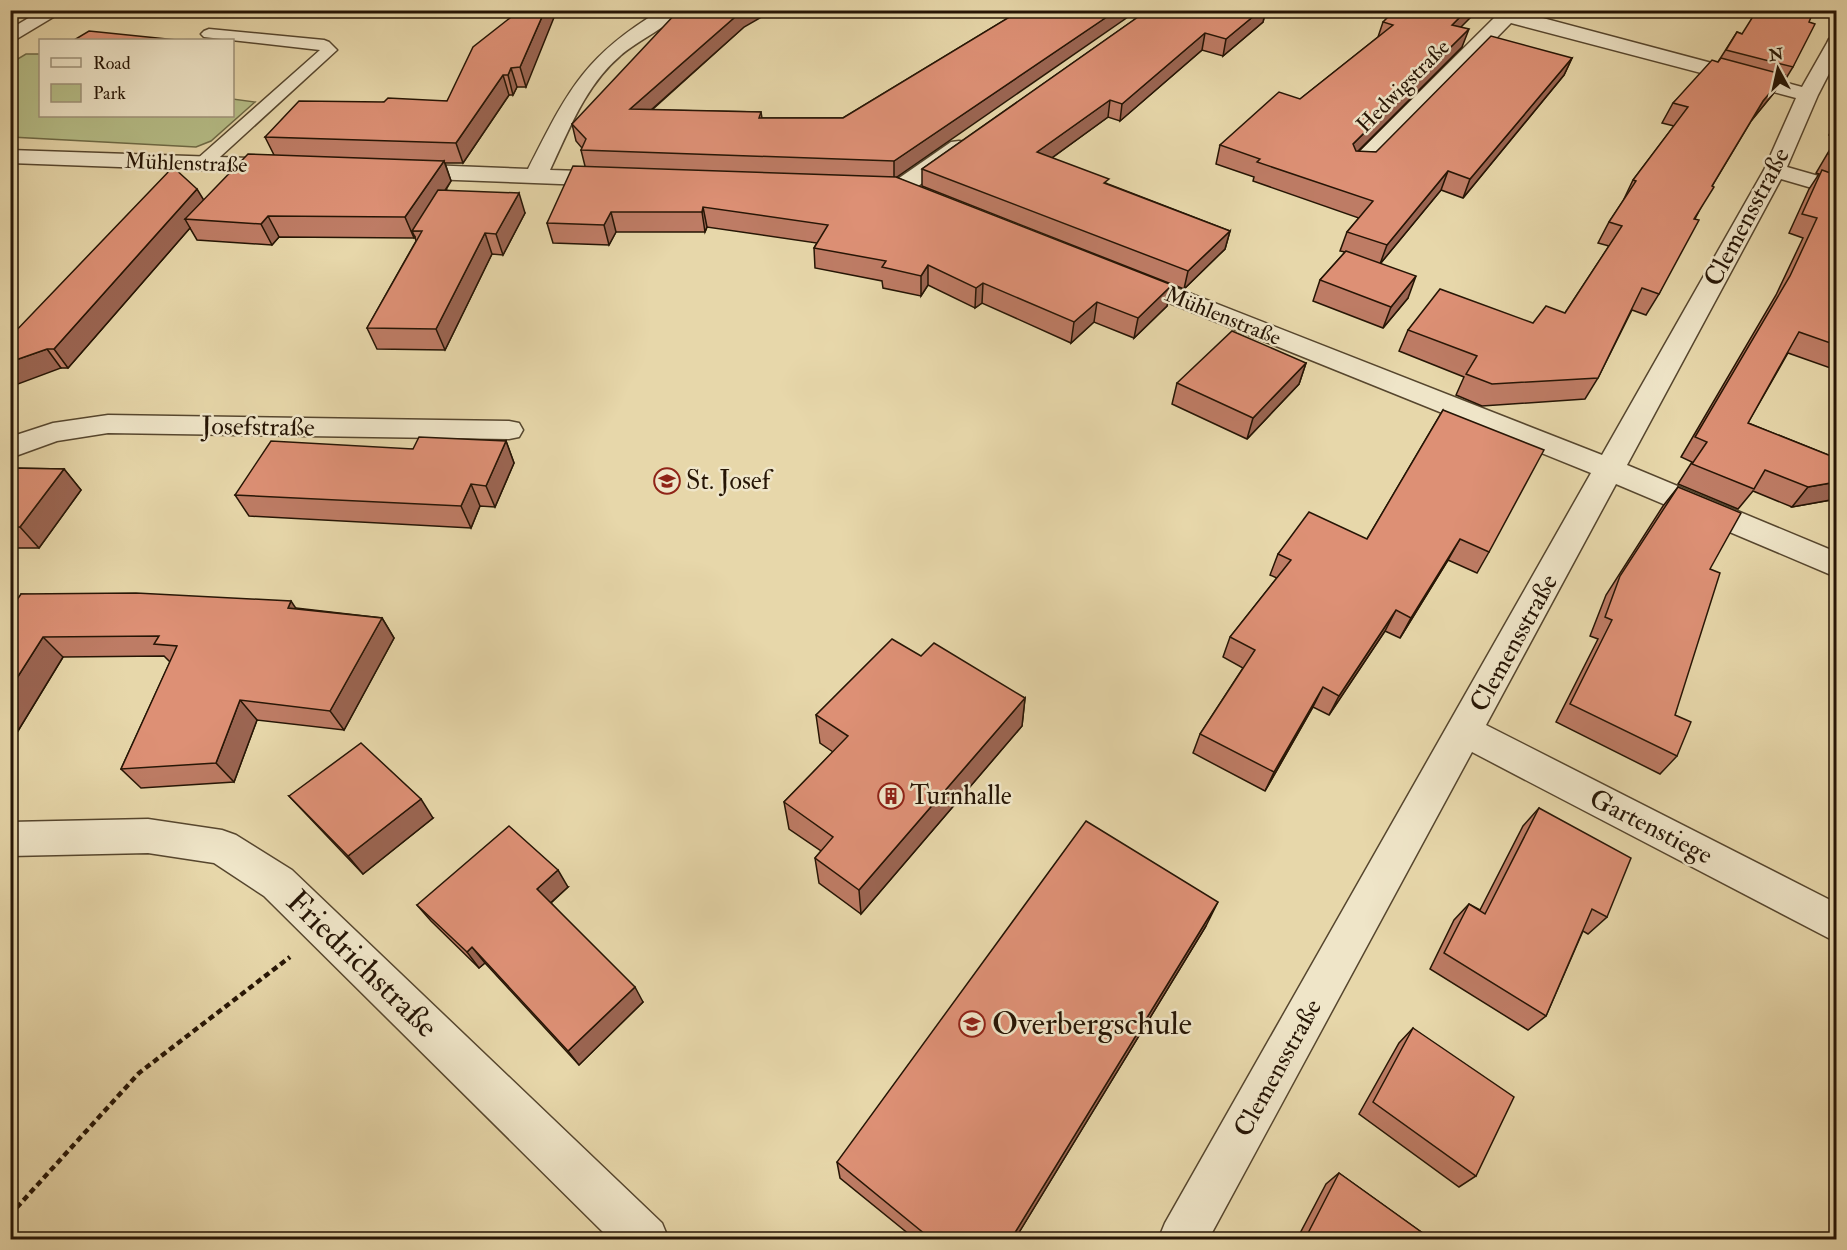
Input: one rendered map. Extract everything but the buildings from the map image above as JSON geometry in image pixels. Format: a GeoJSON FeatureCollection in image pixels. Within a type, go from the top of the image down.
{"type":"FeatureCollection","features":[{"type":"Feature","properties":{"kind":"street"},"geometry":{"type":"LineString","coordinates":[[10,38],[56,10]]}},
{"type":"Feature","properties":{"kind":"street"},"geometry":{"type":"LineString","coordinates":[[536,177],[585,82],[598,65],[650,25],[675,10]]}},
{"type":"Feature","properties":{"kind":"street","name":"Hedwigstraße"},"geometry":{"type":"LineString","coordinates":[[1360,165],[1505,13],[1808,95]]}},
{"type":"Feature","properties":{"kind":"street","name":"Clemensstraße"},"geometry":{"type":"LineString","coordinates":[[1182,1239],[1611,470],[1775,170],[1808,95],[1836,43]]}},
{"type":"Feature","properties":{"kind":"street"},"geometry":{"type":"LineString","coordinates":[[934,201],[889,187],[979,133]]}},
{"type":"Feature","properties":{"kind":"street","name":"Mühlenstraße"},"geometry":{"type":"LineString","coordinates":[[10,156],[298,167]]}},
{"type":"Feature","properties":{"kind":"street"},"geometry":{"type":"LineString","coordinates":[[381,170],[630,179]]}},
{"type":"Feature","properties":{"kind":"street"},"geometry":{"type":"LineString","coordinates":[[1775,170],[1836,188]]}},
{"type":"Feature","properties":{"kind":"street","name":"Mühlenstraße"},"geometry":{"type":"LineString","coordinates":[[1100,267],[1611,470],[1836,565]]}},
{"type":"Feature","properties":{"kind":"street","name":"Josefstraße"},"geometry":{"type":"LineString","coordinates":[[10,448],[53,432],[108,424],[509,430]]}},
{"type":"Feature","properties":{"kind":"street","name":"Gartenstiege"},"geometry":{"type":"LineString","coordinates":[[1465,731],[1836,922]]}},
{"type":"Feature","properties":{"kind":"street","name":"Friedrichstraße"},"geometry":{"type":"LineString","coordinates":[[10,839],[148,836],[222,847],[278,883],[645,1239]]}},
{"type":"Feature","properties":{"kind":"lane"},"geometry":{"type":"LineString","coordinates":[[203,163],[329,50],[324,45],[210,34]]}},
{"type":"Feature","properties":{"kind":"path"},"geometry":{"type":"LineString","coordinates":[[10,1215],[140,1073],[326,928]]}},
{"type":"Feature","properties":{"kind":"green space"},"geometry":{"type":"Polygon","coordinates":[[[26,54],[39,54],[39,117],[234,117],[234,99],[255,102],[211,141],[196,147],[11,137],[11,63],[26,54]]]}},
{"type":"Feature","properties":{"kind":"place","name":"St. Josef"},"geometry":{"type":"Point","coordinates":[667,481]}},
{"type":"Feature","properties":{"kind":"place","name":"Turnhalle"},"geometry":{"type":"Point","coordinates":[891,796]}},
{"type":"Feature","properties":{"kind":"place","name":"Overbergschule"},"geometry":{"type":"Point","coordinates":[972,1024]}}]}
